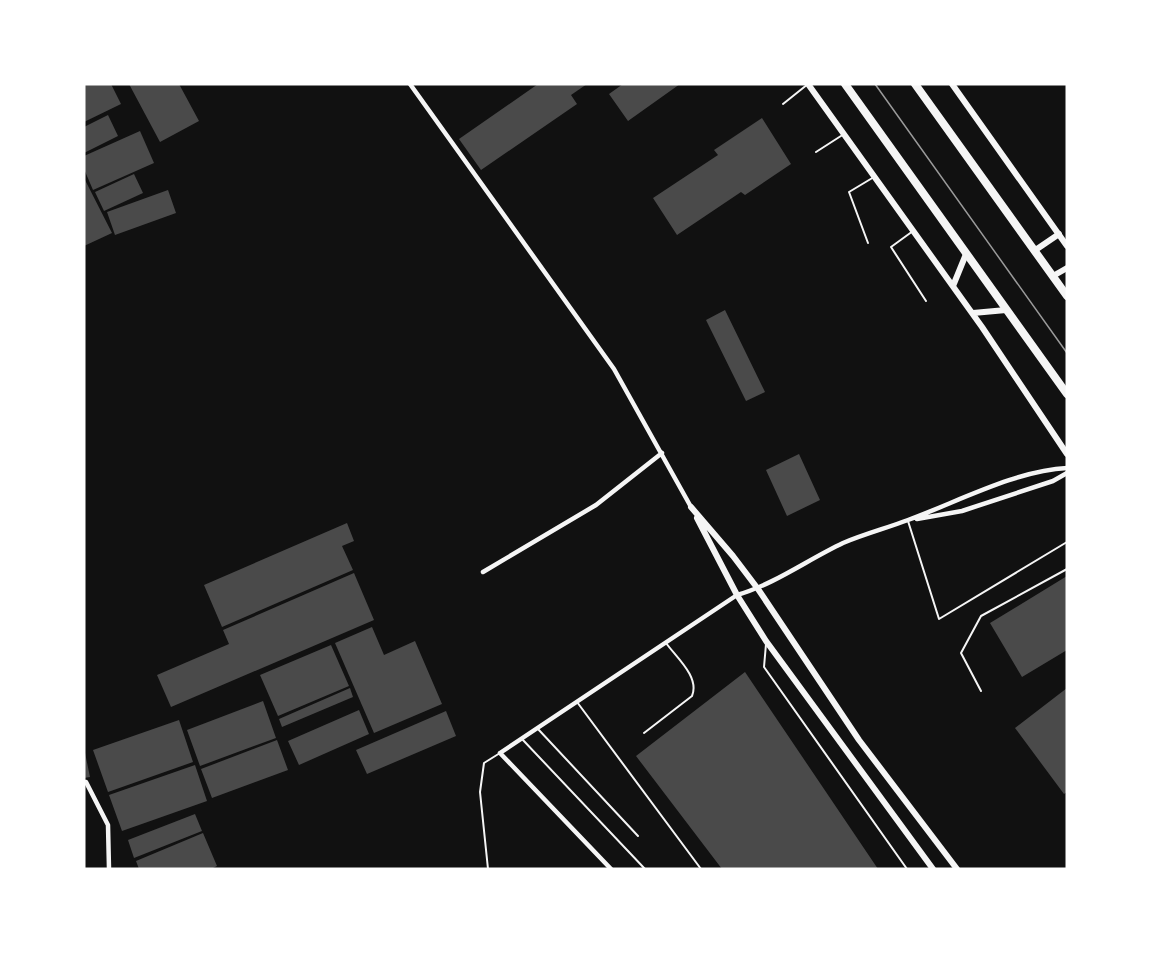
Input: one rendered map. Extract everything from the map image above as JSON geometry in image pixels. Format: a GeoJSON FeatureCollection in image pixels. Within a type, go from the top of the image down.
{"type":"FeatureCollection","features":[{"type":"Feature","properties":{"kind":"highway"},"geometry":{"type":"LineString","coordinates":[[845,84],[1067,394]]}},
{"type":"Feature","properties":{"kind":"highway"},"geometry":{"type":"LineString","coordinates":[[915,84],[1067,296]]}},
{"type":"Feature","properties":{"kind":"street"},"geometry":{"type":"LineString","coordinates":[[410,84],[614,369],[662,453],[737,595],[766,641],[933,869]]}},
{"type":"Feature","properties":{"kind":"street"},"geometry":{"type":"LineString","coordinates":[[808,84],[973,313],[1067,454]]}},
{"type":"Feature","properties":{"kind":"street"},"geometry":{"type":"LineString","coordinates":[[952,84],[1067,246]]}},
{"type":"Feature","properties":{"kind":"street"},"geometry":{"type":"LineString","coordinates":[[1034,250],[1059,234]]}},
{"type":"Feature","properties":{"kind":"street"},"geometry":{"type":"LineString","coordinates":[[953,286],[966,254]]}},
{"type":"Feature","properties":{"kind":"street"},"geometry":{"type":"LineString","coordinates":[[1053,276],[1067,268]]}},
{"type":"Feature","properties":{"kind":"street"},"geometry":{"type":"LineString","coordinates":[[973,313],[1006,310]]}},
{"type":"Feature","properties":{"kind":"street"},"geometry":{"type":"LineString","coordinates":[[483,572],[596,505],[662,453]]}},
{"type":"Feature","properties":{"kind":"street"},"geometry":{"type":"LineString","coordinates":[[611,869],[500,753],[737,595],[758,589],[844,543],[985,489],[1047,469],[1067,468]]}},
{"type":"Feature","properties":{"kind":"street"},"geometry":{"type":"LineString","coordinates":[[908,520],[962,511],[1053,481],[1067,473]]}},
{"type":"Feature","properties":{"kind":"street"},"geometry":{"type":"LineString","coordinates":[[691,507],[734,556],[859,740],[957,869]]}},
{"type":"Feature","properties":{"kind":"street"},"geometry":{"type":"LineString","coordinates":[[84,782],[108,825],[109,869]]}},
{"type":"Feature","properties":{"kind":"lane"},"geometry":{"type":"LineString","coordinates":[[783,104],[808,84]]}},
{"type":"Feature","properties":{"kind":"lane"},"geometry":{"type":"LineString","coordinates":[[816,152],[844,134]]}},
{"type":"Feature","properties":{"kind":"lane"},"geometry":{"type":"LineString","coordinates":[[868,243],[849,192],[874,177]]}},
{"type":"Feature","properties":{"kind":"lane"},"geometry":{"type":"LineString","coordinates":[[913,231],[891,248],[926,301]]}},
{"type":"Feature","properties":{"kind":"lane"},"geometry":{"type":"LineString","coordinates":[[908,520],[939,619],[1067,542]]}},
{"type":"Feature","properties":{"kind":"lane"},"geometry":{"type":"LineString","coordinates":[[981,691],[961,653],[981,616],[1067,569]]}},
{"type":"Feature","properties":{"kind":"lane"},"geometry":{"type":"LineString","coordinates":[[766,641],[764,667],[908,869]]}},
{"type":"Feature","properties":{"kind":"lane"},"geometry":{"type":"LineString","coordinates":[[644,733],[692,696],[693,692],[693,681],[666,643]]}},
{"type":"Feature","properties":{"kind":"lane"},"geometry":{"type":"LineString","coordinates":[[577,702],[701,869]]}},
{"type":"Feature","properties":{"kind":"lane"},"geometry":{"type":"LineString","coordinates":[[538,728],[638,836]]}},
{"type":"Feature","properties":{"kind":"lane"},"geometry":{"type":"LineString","coordinates":[[522,739],[645,869]]}},
{"type":"Feature","properties":{"kind":"lane"},"geometry":{"type":"LineString","coordinates":[[488,869],[480,792],[484,763],[500,753]]}},
{"type":"Feature","properties":{"kind":"building"},"geometry":{"type":"Polygon","coordinates":[[[84,84],[111,84],[121,104],[84,122],[84,84]]]}},
{"type":"Feature","properties":{"kind":"building"},"geometry":{"type":"Polygon","coordinates":[[[129,84],[179,84],[199,121],[160,142],[129,84]]]}},
{"type":"Feature","properties":{"kind":"building"},"geometry":{"type":"Polygon","coordinates":[[[538,84],[587,84],[571,95],[577,104],[481,170],[459,139],[538,84]]]}},
{"type":"Feature","properties":{"kind":"building"},"geometry":{"type":"Polygon","coordinates":[[[623,84],[680,84],[628,121],[609,94],[623,84]]]}},
{"type":"Feature","properties":{"kind":"building"},"geometry":{"type":"Polygon","coordinates":[[[108,115],[118,136],[84,153],[84,127],[108,115]]]}},
{"type":"Feature","properties":{"kind":"building"},"geometry":{"type":"Polygon","coordinates":[[[762,118],[791,164],[745,195],[741,192],[677,235],[653,198],[718,155],[714,150],[762,118]]]}},
{"type":"Feature","properties":{"kind":"building"},"geometry":{"type":"Polygon","coordinates":[[[140,131],[154,163],[93,190],[84,169],[84,156],[140,131]]]}},
{"type":"Feature","properties":{"kind":"building"},"geometry":{"type":"Polygon","coordinates":[[[134,174],[143,193],[104,211],[95,192],[134,174]]]}},
{"type":"Feature","properties":{"kind":"building"},"geometry":{"type":"Polygon","coordinates":[[[84,178],[112,233],[84,246],[84,178]]]}},
{"type":"Feature","properties":{"kind":"building"},"geometry":{"type":"Polygon","coordinates":[[[168,190],[176,213],[115,235],[107,212],[168,190]]]}},
{"type":"Feature","properties":{"kind":"building"},"geometry":{"type":"Polygon","coordinates":[[[725,310],[765,392],[746,401],[706,320],[725,310]]]}},
{"type":"Feature","properties":{"kind":"building"},"geometry":{"type":"Polygon","coordinates":[[[799,454],[820,500],[787,516],[766,470],[799,454]]]}},
{"type":"Feature","properties":{"kind":"building"},"geometry":{"type":"Polygon","coordinates":[[[347,523],[354,541],[342,546],[353,570],[222,627],[204,585],[347,523]]]}},
{"type":"Feature","properties":{"kind":"building"},"geometry":{"type":"Polygon","coordinates":[[[354,573],[374,620],[171,707],[157,675],[229,644],[223,630],[354,573]]]}},
{"type":"Feature","properties":{"kind":"building"},"geometry":{"type":"Polygon","coordinates":[[[1067,576],[1067,650],[1022,677],[990,623],[1067,576]]]}},
{"type":"Feature","properties":{"kind":"building"},"geometry":{"type":"Polygon","coordinates":[[[372,627],[384,655],[415,641],[442,704],[374,733],[335,643],[372,627]]]}},
{"type":"Feature","properties":{"kind":"building"},"geometry":{"type":"Polygon","coordinates":[[[331,645],[349,686],[278,716],[260,675],[331,645]]]}},
{"type":"Feature","properties":{"kind":"building"},"geometry":{"type":"Polygon","coordinates":[[[745,672],[878,869],[722,869],[636,756],[745,672]]]}},
{"type":"Feature","properties":{"kind":"building"},"geometry":{"type":"Polygon","coordinates":[[[350,688],[353,697],[282,727],[279,719],[350,688]]]}},
{"type":"Feature","properties":{"kind":"building"},"geometry":{"type":"Polygon","coordinates":[[[1067,688],[1067,792],[1064,794],[1015,728],[1067,688]]]}},
{"type":"Feature","properties":{"kind":"building"},"geometry":{"type":"Polygon","coordinates":[[[263,701],[276,738],[200,766],[187,730],[263,701]]]}},
{"type":"Feature","properties":{"kind":"building"},"geometry":{"type":"Polygon","coordinates":[[[359,710],[369,734],[299,765],[288,741],[359,710]]]}},
{"type":"Feature","properties":{"kind":"building"},"geometry":{"type":"Polygon","coordinates":[[[446,711],[456,736],[367,774],[356,750],[446,711]]]}},
{"type":"Feature","properties":{"kind":"building"},"geometry":{"type":"Polygon","coordinates":[[[179,720],[193,762],[108,792],[93,750],[179,720]]]}},
{"type":"Feature","properties":{"kind":"building"},"geometry":{"type":"Polygon","coordinates":[[[277,740],[288,770],[212,798],[201,769],[277,740]]]}},
{"type":"Feature","properties":{"kind":"building"},"geometry":{"type":"Polygon","coordinates":[[[84,748],[90,777],[84,778],[84,748]]]}},
{"type":"Feature","properties":{"kind":"building"},"geometry":{"type":"Polygon","coordinates":[[[195,765],[207,801],[122,831],[109,795],[195,765]]]}},
{"type":"Feature","properties":{"kind":"building"},"geometry":{"type":"Polygon","coordinates":[[[195,814],[202,831],[134,858],[128,840],[195,814]]]}},
{"type":"Feature","properties":{"kind":"building"},"geometry":{"type":"Polygon","coordinates":[[[203,833],[217,866],[211,869],[139,869],[136,861],[203,833]]]}},
{"type":"Feature","properties":{"kind":"tram line"},"geometry":{"type":"LineString","coordinates":[[875,84],[1067,353]]}}]}
